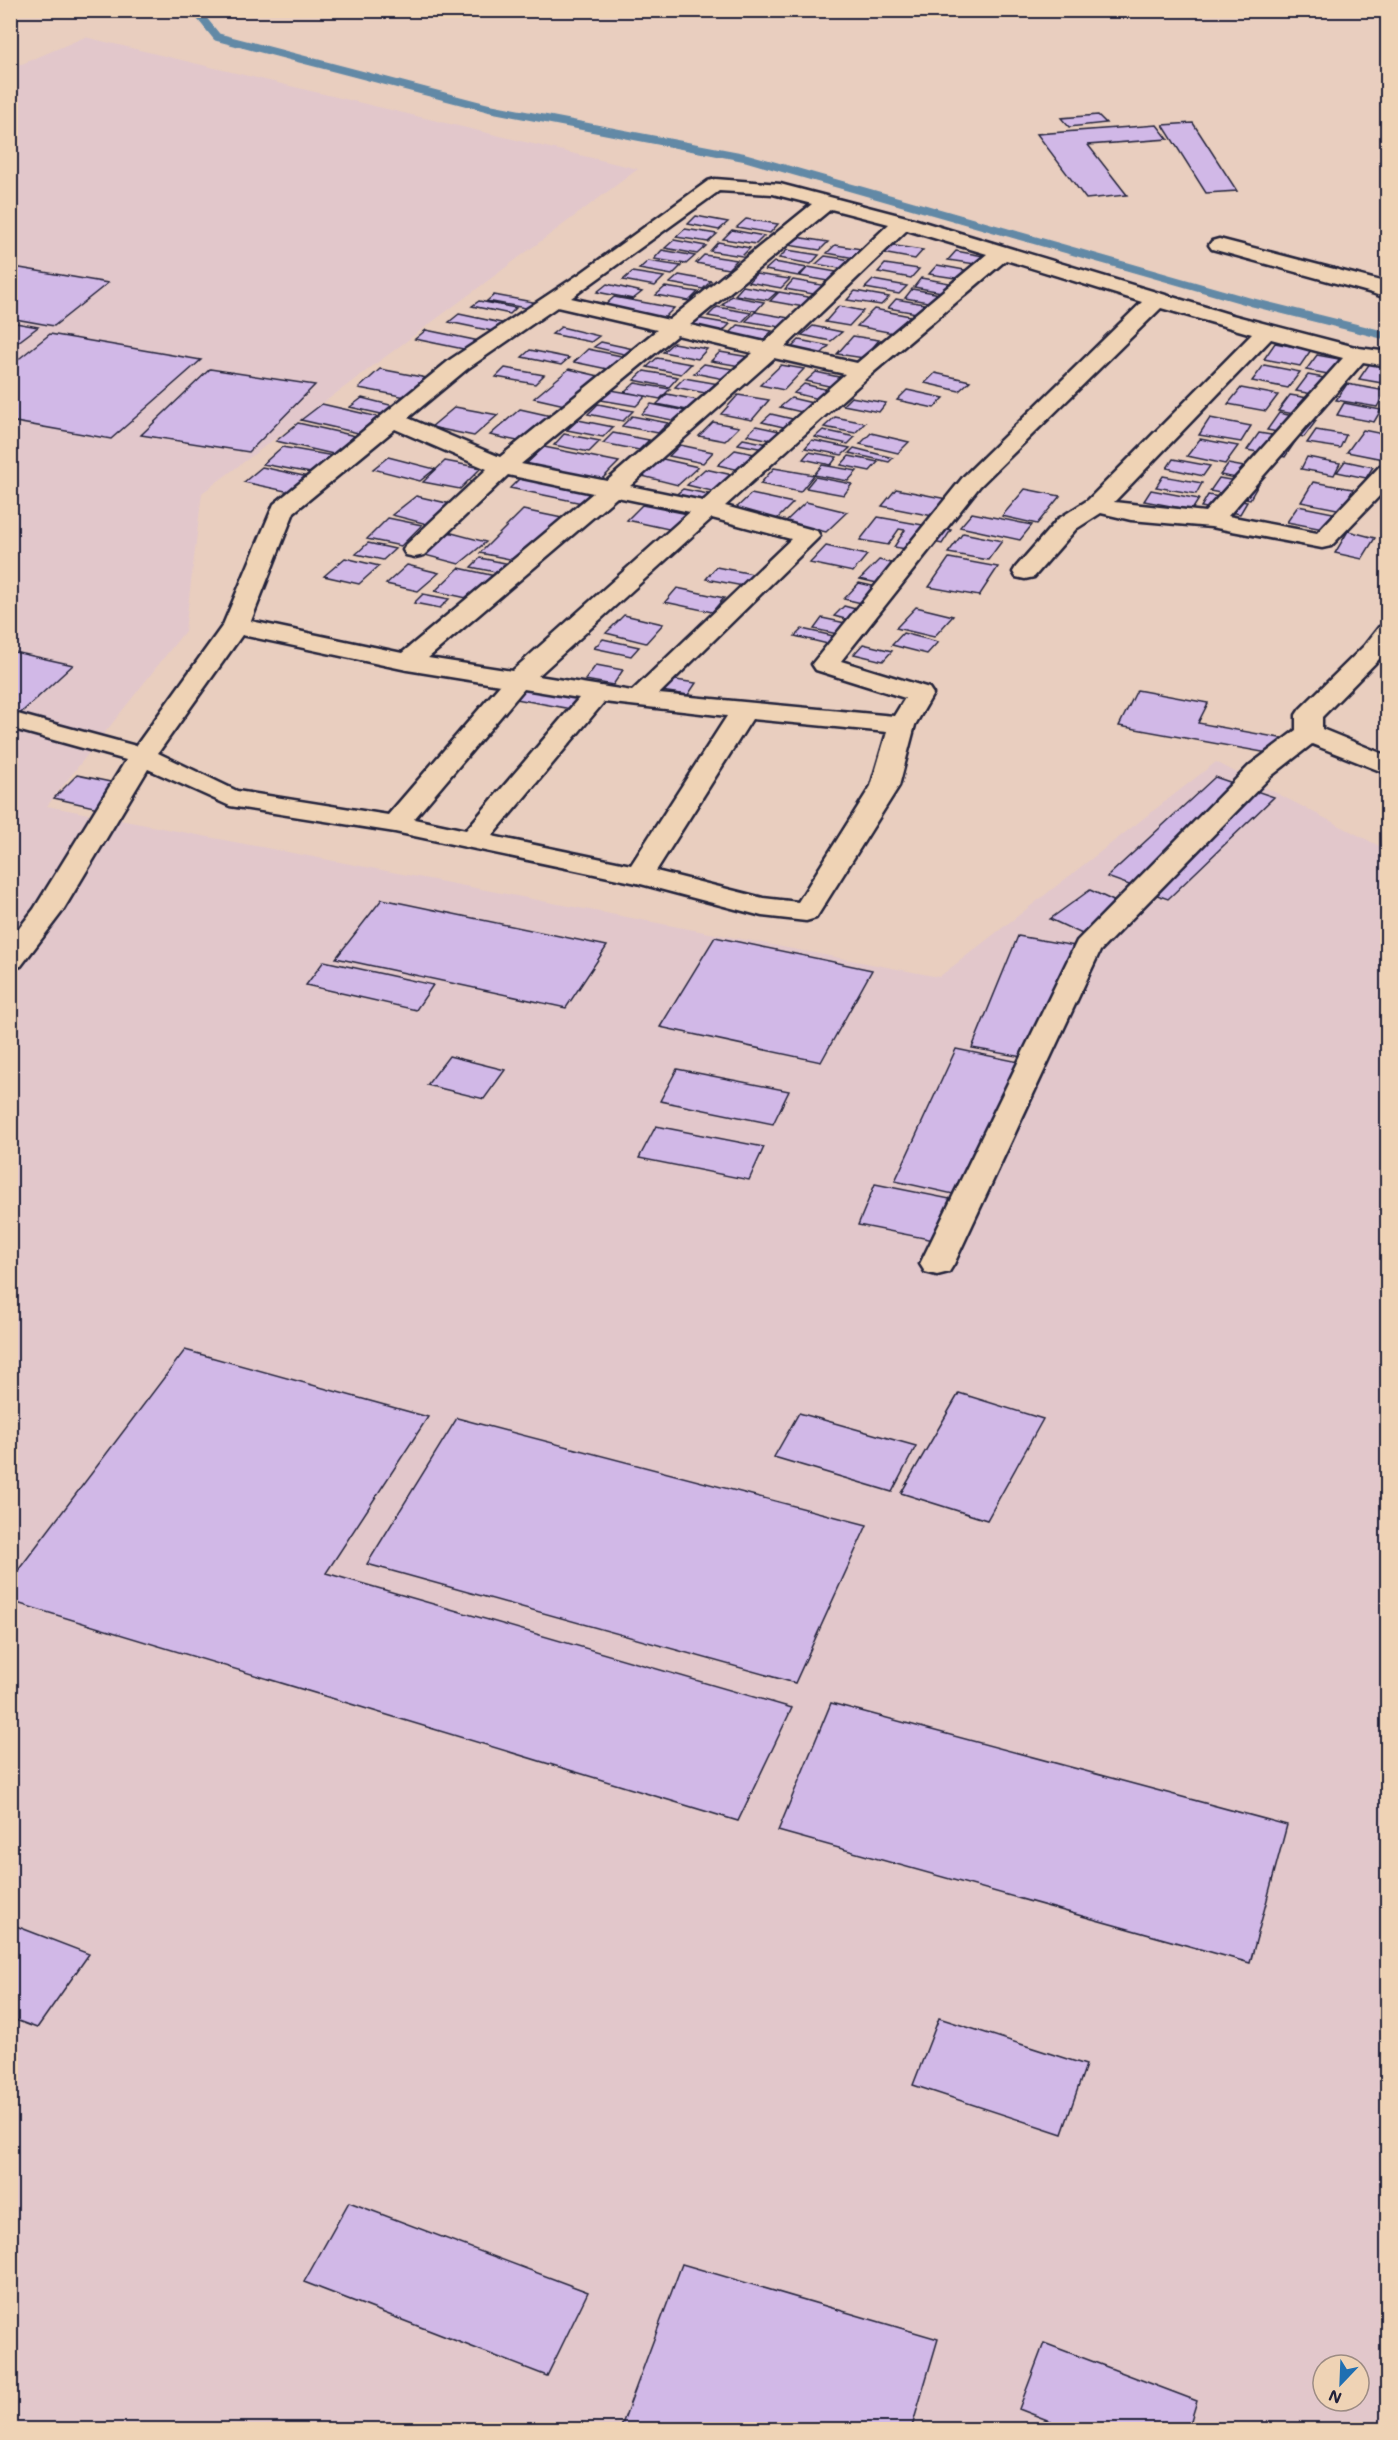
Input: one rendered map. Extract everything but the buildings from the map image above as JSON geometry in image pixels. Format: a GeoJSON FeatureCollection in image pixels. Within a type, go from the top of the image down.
{"type":"FeatureCollection","features":[{"type":"Feature","properties":{"kind":"street"},"geometry":{"type":"LineString","coordinates":[[10,960],[47,912],[142,756],[236,626],[283,508],[459,364],[715,185],[773,188],[903,222],[1267,331],[1358,355],[1388,359]]}},
{"type":"Feature","properties":{"kind":"street"},"geometry":{"type":"LineString","coordinates":[[415,550],[503,467],[827,202]]}},
{"type":"Feature","properties":{"kind":"street"},"geometry":{"type":"LineString","coordinates":[[407,662],[612,490],[769,350],[903,222]]}},
{"type":"Feature","properties":{"kind":"street"},"geometry":{"type":"LineString","coordinates":[[1219,245],[1380,288],[1388,293]]}},
{"type":"Feature","properties":{"kind":"street"},"geometry":{"type":"LineString","coordinates":[[395,825],[518,680],[861,371],[1003,252]]}},
{"type":"Feature","properties":{"kind":"street"},"geometry":{"type":"LineString","coordinates":[[10,720],[142,756],[230,798],[395,825],[639,875],[762,907],[806,912],[885,786],[902,725],[920,694],[825,664],[972,481],[1157,299]]}},
{"type":"Feature","properties":{"kind":"street"},"geometry":{"type":"LineString","coordinates":[[553,300],[861,371]]}},
{"type":"Feature","properties":{"kind":"street"},"geometry":{"type":"LineString","coordinates":[[1025,572],[1067,524],[1098,505],[1267,331]]}},
{"type":"Feature","properties":{"kind":"street"},"geometry":{"type":"LineString","coordinates":[[1210,520],[1358,355]]}},
{"type":"Feature","properties":{"kind":"street"},"geometry":{"type":"LineString","coordinates":[[392,419],[503,467],[708,509],[808,536],[638,700]]}},
{"type":"Feature","properties":{"kind":"street"},"geometry":{"type":"LineString","coordinates":[[1098,505],[1131,513],[1210,520],[1322,541],[1373,490],[1388,471]]}},
{"type":"Feature","properties":{"kind":"street"},"geometry":{"type":"LineString","coordinates":[[236,626],[407,662],[638,700],[902,725]]}},
{"type":"Feature","properties":{"kind":"street"},"geometry":{"type":"LineString","coordinates":[[1310,733],[1309,715],[1373,651],[1388,632]]}},
{"type":"Feature","properties":{"kind":"street"},"geometry":{"type":"LineString","coordinates":[[472,841],[598,693]]}},
{"type":"Feature","properties":{"kind":"street"},"geometry":{"type":"LineString","coordinates":[[639,875],[744,710]]}},
{"type":"Feature","properties":{"kind":"street"},"geometry":{"type":"LineString","coordinates":[[1310,733],[1388,766]]}},
{"type":"Feature","properties":{"kind":"street"},"geometry":{"type":"LineString","coordinates":[[937,1264],[1087,948],[1260,771],[1310,733]]}},
{"type":"Feature","properties":{"kind":"shaded area"},"geometry":{"type":"Polygon","coordinates":[[[85,37],[638,169],[202,493],[185,631],[47,806],[939,977],[1216,762],[1387,850],[1388,2429],[11,2430],[10,69],[85,37]]]}},
{"type":"Feature","properties":{"kind":"waterway"},"geometry":{"type":"LineString","coordinates":[[195,10],[217,37],[489,108],[744,157],[1251,302],[1388,336]]}}]}
